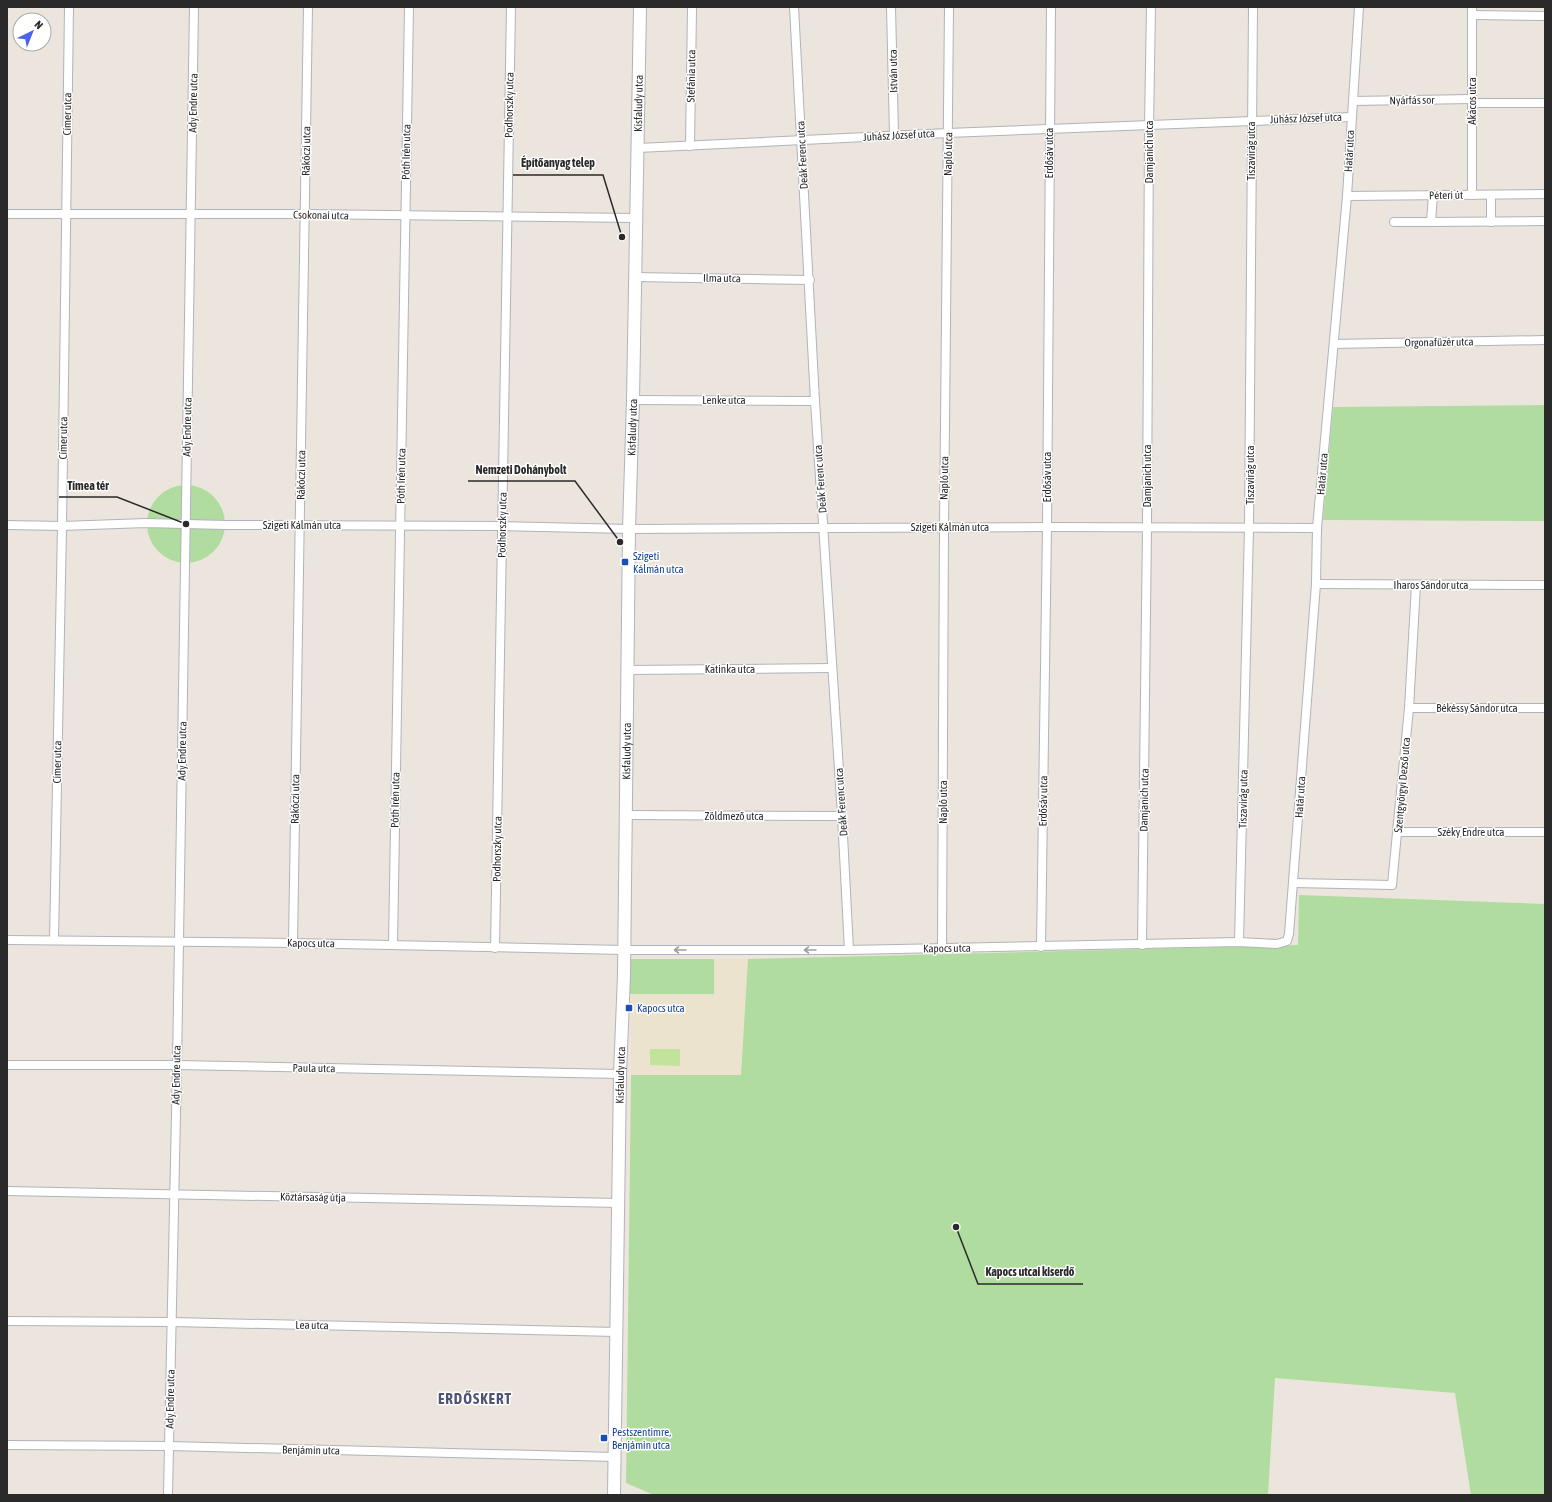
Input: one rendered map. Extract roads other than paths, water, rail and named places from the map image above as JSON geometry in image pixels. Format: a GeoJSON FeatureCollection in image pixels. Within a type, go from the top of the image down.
{"type":"FeatureCollection","features":[{"type":"Feature","properties":{"kind":"street","name":"Címer utca"},"geometry":{"type":"LineString","coordinates":[[54,940],[62,526],[68,7]]}},
{"type":"Feature","properties":{"kind":"street","name":"Ady Endre utca"},"geometry":{"type":"LineString","coordinates":[[168,1495],[177,1065],[194,7]]}},
{"type":"Feature","properties":{"kind":"street","name":"Rákóczi utca"},"geometry":{"type":"LineString","coordinates":[[292,943],[308,7]]}},
{"type":"Feature","properties":{"kind":"street","name":"Póth Irén utca"},"geometry":{"type":"LineString","coordinates":[[393,945],[409,7]]}},
{"type":"Feature","properties":{"kind":"street","name":"Podhorszky utca"},"geometry":{"type":"LineString","coordinates":[[495,948],[511,7]]}},
{"type":"Feature","properties":{"kind":"street","name":"Kisfaludy utca"},"geometry":{"type":"LineString","coordinates":[[614,1495],[620,1074],[624,950],[629,529],[633,400],[640,7]]}},
{"type":"Feature","properties":{"kind":"street","name":"Stefánia utca"},"geometry":{"type":"LineString","coordinates":[[690,146],[692,7]]}},
{"type":"Feature","properties":{"kind":"street","name":"Deák Ferenc utca"},"geometry":{"type":"LineString","coordinates":[[794,7],[810,280],[815,401],[842,816],[849,950]]}},
{"type":"Feature","properties":{"kind":"street","name":"István utca"},"geometry":{"type":"LineString","coordinates":[[891,7],[894,136]]}},
{"type":"Feature","properties":{"kind":"street","name":"Napló utca"},"geometry":{"type":"LineString","coordinates":[[942,948],[949,7]]}},
{"type":"Feature","properties":{"kind":"street","name":"Erdősáv utca"},"geometry":{"type":"LineString","coordinates":[[1041,947],[1051,7]]}},
{"type":"Feature","properties":{"kind":"street","name":"Damjanich utca"},"geometry":{"type":"LineString","coordinates":[[1142,945],[1151,7]]}},
{"type":"Feature","properties":{"kind":"street","name":"Tiszavirág utca"},"geometry":{"type":"LineString","coordinates":[[1239,942],[1249,527],[1252,7]]}},
{"type":"Feature","properties":{"kind":"street","name":"Határ utca"},"geometry":{"type":"LineString","coordinates":[[1287,941],[1289,934],[1316,584],[1317,528],[1347,196],[1359,7]]}},
{"type":"Feature","properties":{"kind":"street"},"geometry":{"type":"LineString","coordinates":[[1472,11],[1545,16]]}},
{"type":"Feature","properties":{"kind":"street","name":"Akácos utca"},"geometry":{"type":"LineString","coordinates":[[1472,11],[1472,195]]}},
{"type":"Feature","properties":{"kind":"street","name":"Nyárfás sor"},"geometry":{"type":"LineString","coordinates":[[1353,101],[1471,101],[1545,103]]}},
{"type":"Feature","properties":{"kind":"street","name":"Juhász József utca"},"geometry":{"type":"LineString","coordinates":[[638,148],[1351,116]]}},
{"type":"Feature","properties":{"kind":"street","name":"Péteri út"},"geometry":{"type":"LineString","coordinates":[[1347,196],[1545,194]]}},
{"type":"Feature","properties":{"kind":"street"},"geometry":{"type":"LineString","coordinates":[[1431,222],[1433,195]]}},
{"type":"Feature","properties":{"kind":"street"},"geometry":{"type":"LineString","coordinates":[[1491,195],[1491,222]]}},
{"type":"Feature","properties":{"kind":"street","name":"Csokonai utca"},"geometry":{"type":"LineString","coordinates":[[7,214],[304,214],[405,217],[636,218]]}},
{"type":"Feature","properties":{"kind":"street"},"geometry":{"type":"LineString","coordinates":[[1394,222],[1545,221]]}},
{"type":"Feature","properties":{"kind":"street","name":"Ilma utca"},"geometry":{"type":"LineString","coordinates":[[635,277],[810,280]]}},
{"type":"Feature","properties":{"kind":"street","name":"Orgonafüzér utca"},"geometry":{"type":"LineString","coordinates":[[1334,344],[1545,340]]}},
{"type":"Feature","properties":{"kind":"street","name":"Lenke utca"},"geometry":{"type":"LineString","coordinates":[[633,400],[815,401]]}},
{"type":"Feature","properties":{"kind":"street","name":"Szigeti Kálmán utca"},"geometry":{"type":"LineString","coordinates":[[7,525],[62,526],[186,524],[225,526],[502,526],[629,529],[1046,527],[1317,528]]}},
{"type":"Feature","properties":{"kind":"street","name":"Iharos Sándor utca"},"geometry":{"type":"LineString","coordinates":[[1316,584],[1545,585]]}},
{"type":"Feature","properties":{"kind":"street","name":"Szentgyörgyi Dezső utca"},"geometry":{"type":"LineString","coordinates":[[1293,883],[1392,885],[1409,708],[1416,585]]}},
{"type":"Feature","properties":{"kind":"street","name":"Katinka utca"},"geometry":{"type":"LineString","coordinates":[[628,670],[832,668]]}},
{"type":"Feature","properties":{"kind":"street","name":"Békéssy Sándor utca"},"geometry":{"type":"LineString","coordinates":[[1409,708],[1545,708]]}},
{"type":"Feature","properties":{"kind":"street","name":"Zöldmező utca"},"geometry":{"type":"LineString","coordinates":[[626,815],[842,816]]}},
{"type":"Feature","properties":{"kind":"street","name":"Széky Endre utca"},"geometry":{"type":"LineString","coordinates":[[1398,832],[1545,832]]}},
{"type":"Feature","properties":{"kind":"street","name":"Kapocs utca"},"geometry":{"type":"LineString","coordinates":[[7,940],[178,941],[624,950],[849,950],[1239,942],[1277,944],[1287,941]]}},
{"type":"Feature","properties":{"kind":"street","name":"Paula utca"},"geometry":{"type":"LineString","coordinates":[[7,1065],[177,1065],[620,1074]]}},
{"type":"Feature","properties":{"kind":"street","name":"Köztársaság útja"},"geometry":{"type":"LineString","coordinates":[[7,1191],[619,1203]]}},
{"type":"Feature","properties":{"kind":"street","name":"Lea utca"},"geometry":{"type":"LineString","coordinates":[[7,1321],[172,1322],[617,1332]]}},
{"type":"Feature","properties":{"kind":"street","name":"Benjámin utca"},"geometry":{"type":"LineString","coordinates":[[7,1445],[169,1446],[615,1457]]}},
{"type":"Feature","properties":{"kind":"place","name":"Építőanyag telep"},"geometry":{"type":"Point","coordinates":[622,237]}},
{"type":"Feature","properties":{"kind":"place","name":"Tímea tér"},"geometry":{"type":"Point","coordinates":[186,524]}},
{"type":"Feature","properties":{"kind":"place","name":"Nemzeti Dohánybolt"},"geometry":{"type":"Point","coordinates":[620,542]}},
{"type":"Feature","properties":{"kind":"place","name":"Szigeti Kálmán utca"},"geometry":{"type":"Point","coordinates":[625,562]}},
{"type":"Feature","properties":{"kind":"place","name":"Kapocs utca"},"geometry":{"type":"Point","coordinates":[629,1008]}},
{"type":"Feature","properties":{"kind":"place","name":"Kapocs utcai kiserdő"},"geometry":{"type":"Point","coordinates":[956,1227]}},
{"type":"Feature","properties":{"kind":"place","name":"Pestszentimre, Benjámin utca"},"geometry":{"type":"Point","coordinates":[604,1438]}},
{"type":"Feature","properties":{"kind":"district","name":"ERDŐSKERT"},"geometry":{"type":"Point","coordinates":[475,1399]}}]}
